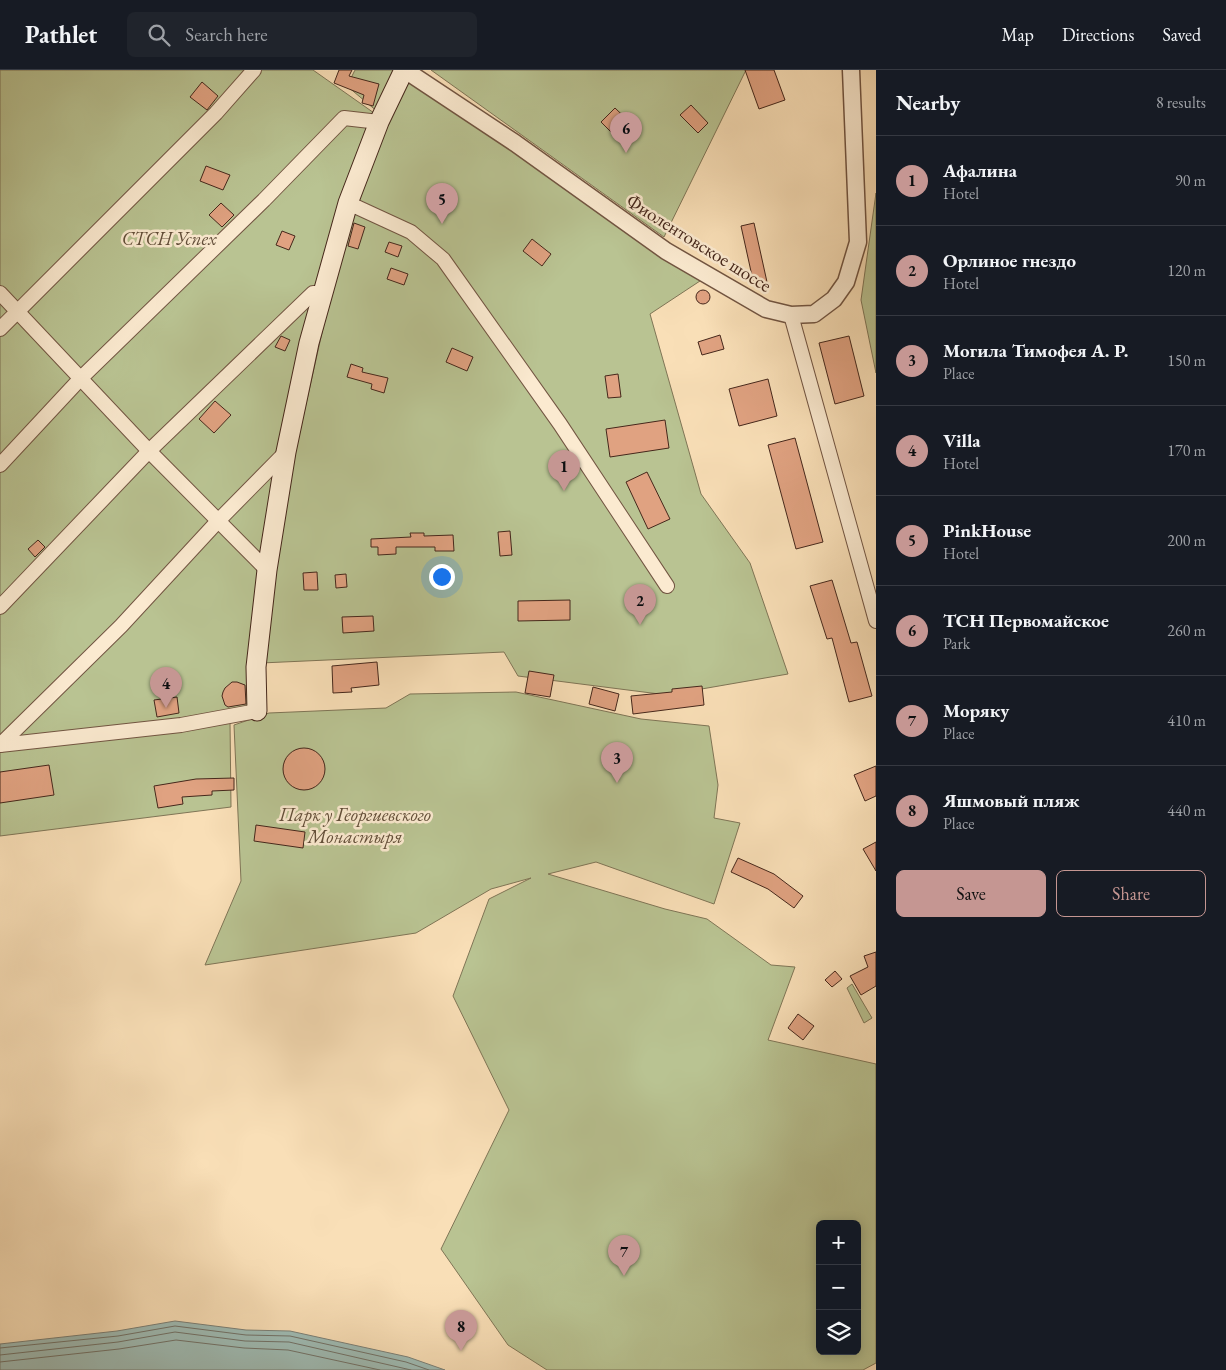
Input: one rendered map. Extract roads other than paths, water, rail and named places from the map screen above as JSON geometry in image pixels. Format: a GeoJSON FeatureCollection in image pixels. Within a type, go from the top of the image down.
{"type":"FeatureCollection","features":[{"type":"Feature","properties":{"kind":"main road"},"geometry":{"type":"LineString","coordinates":[[257,711],[256,667],[267,570],[286,452],[309,343],[348,203],[379,122],[404,70]]}},
{"type":"Feature","properties":{"kind":"street"},"geometry":{"type":"LineString","coordinates":[[0,328],[216,113],[254,70]]}},
{"type":"Feature","properties":{"kind":"street","name":"Фиолентовское шоссе"},"geometry":{"type":"LineString","coordinates":[[404,70],[515,143],[666,251],[766,309],[792,315],[814,314],[834,299],[846,282],[858,242],[851,70]]}},
{"type":"Feature","properties":{"kind":"street"},"geometry":{"type":"LineString","coordinates":[[0,465],[81,378],[264,200],[344,118],[379,122]]}},
{"type":"Feature","properties":{"kind":"street"},"geometry":{"type":"LineString","coordinates":[[348,203],[411,232],[443,259],[554,416],[667,586]]}},
{"type":"Feature","properties":{"kind":"street"},"geometry":{"type":"LineString","coordinates":[[0,608],[149,451],[313,293],[323,292]]}},
{"type":"Feature","properties":{"kind":"street"},"geometry":{"type":"LineString","coordinates":[[0,293],[149,451],[267,570]]}},
{"type":"Feature","properties":{"kind":"street"},"geometry":{"type":"LineString","coordinates":[[792,315],[876,621]]}},
{"type":"Feature","properties":{"kind":"street"},"geometry":{"type":"LineString","coordinates":[[0,745],[121,626],[218,521],[286,452]]}},
{"type":"Feature","properties":{"kind":"street"},"geometry":{"type":"LineString","coordinates":[[0,745],[181,725],[257,711]]}},
{"type":"Feature","properties":{"kind":"water"},"geometry":{"type":"Polygon","coordinates":[[[175,1321],[246,1330],[290,1331],[408,1357],[445,1370],[0,1370],[0,1344],[117,1331],[175,1321]]]}},
{"type":"Feature","properties":{"kind":"place","name":"ТСН Первомайское"},"geometry":{"type":"Point","coordinates":[626,153]}},
{"type":"Feature","properties":{"kind":"place","name":"PinkHouse"},"geometry":{"type":"Point","coordinates":[442,224]}},
{"type":"Feature","properties":{"kind":"place","name":"Афалина"},"geometry":{"type":"Point","coordinates":[564,491]}},
{"type":"Feature","properties":{"kind":"place","name":"Орлиное гнездо"},"geometry":{"type":"Point","coordinates":[640,625]}},
{"type":"Feature","properties":{"kind":"place","name":"Villa"},"geometry":{"type":"Point","coordinates":[166,708]}},
{"type":"Feature","properties":{"kind":"place","name":"Могила Тимофея А. Р."},"geometry":{"type":"Point","coordinates":[617,783]}},
{"type":"Feature","properties":{"kind":"place","name":"Моряку"},"geometry":{"type":"Point","coordinates":[624,1276]}},
{"type":"Feature","properties":{"kind":"place","name":"Яшмовый пляж"},"geometry":{"type":"Point","coordinates":[461,1351]}},
{"type":"Feature","properties":{"kind":"park label","name":"СТСН Успех"},"geometry":{"type":"Point","coordinates":[169,238]}},
{"type":"Feature","properties":{"kind":"park label","name":"Парк у Георгиевского Монастыря"},"geometry":{"type":"Point","coordinates":[355,825]}}]}
